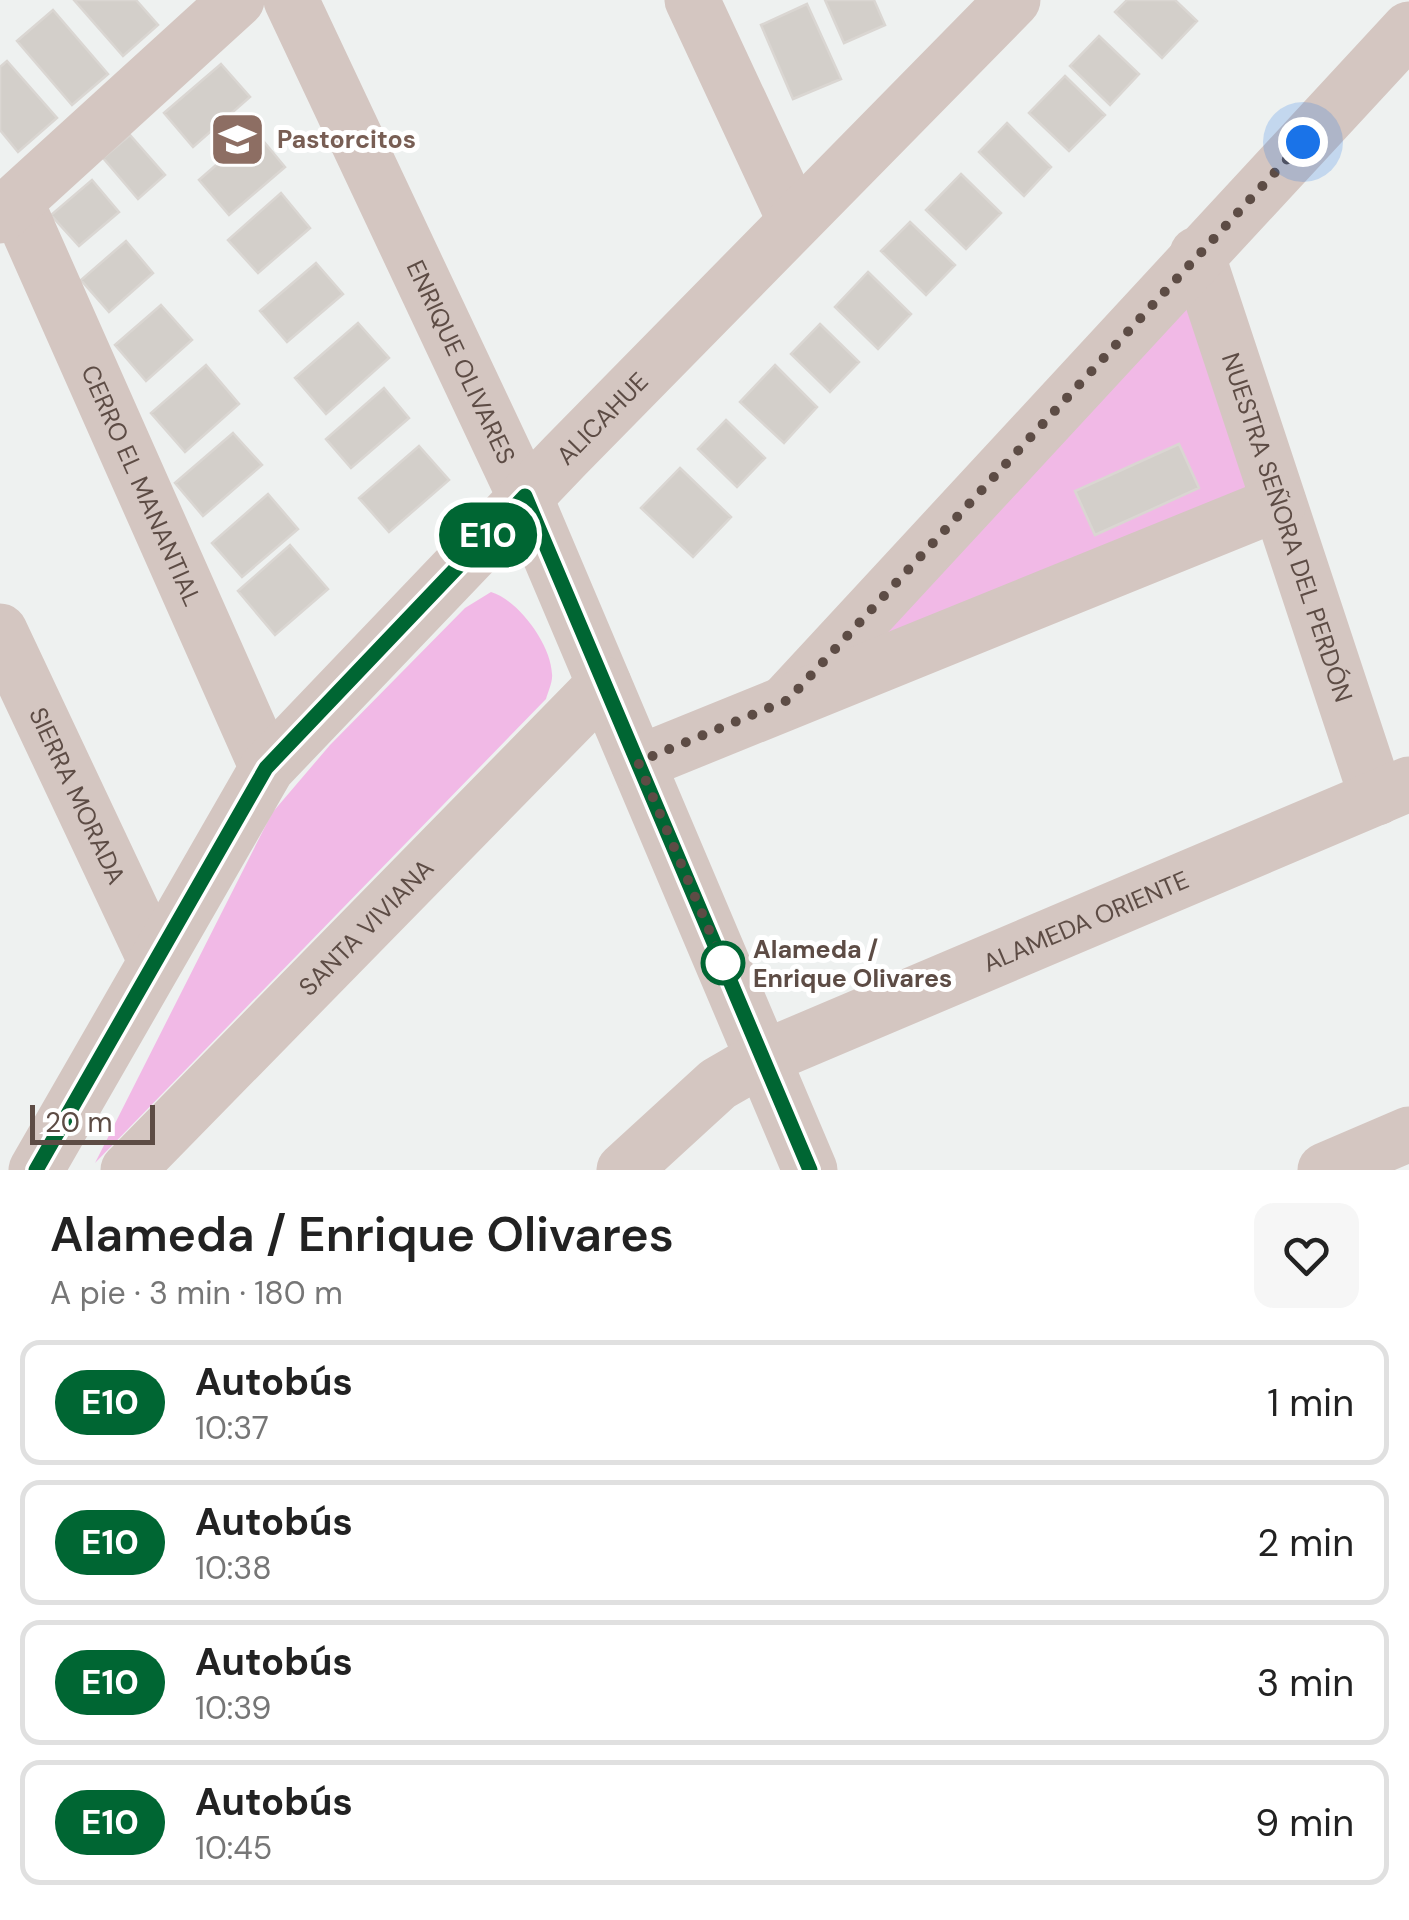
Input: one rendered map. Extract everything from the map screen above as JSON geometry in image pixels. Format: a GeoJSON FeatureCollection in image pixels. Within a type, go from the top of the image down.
{"type":"FeatureCollection","features":[{"type":"Feature","properties":{"kind":"street"},"geometry":{"type":"LineString","coordinates":[[8,209],[237,0]]}},
{"type":"Feature","properties":{"kind":"street","name":"ENRIQUE OLIVARES"},"geometry":{"type":"LineString","coordinates":[[291,0],[525,496],[810,1170]]}},
{"type":"Feature","properties":{"kind":"street"},"geometry":{"type":"LineString","coordinates":[[692,0],[795,221]]}},
{"type":"Feature","properties":{"kind":"street","name":"ALICAHUE"},"geometry":{"type":"LineString","coordinates":[[36,1170],[266,768],[525,496],[1013,0]]}},
{"type":"Feature","properties":{"kind":"street"},"geometry":{"type":"LineString","coordinates":[[788,700],[1197,254],[1409,30]]}},
{"type":"Feature","properties":{"kind":"street","name":"CERRO EL MANANTIAL"},"geometry":{"type":"LineString","coordinates":[[8,209],[266,768]]}},
{"type":"Feature","properties":{"kind":"street","name":"NUESTRA SEÑORA DEL PERDÓN"},"geometry":{"type":"LineString","coordinates":[[1197,254],[1279,503],[1393,791]]}},
{"type":"Feature","properties":{"kind":"street"},"geometry":{"type":"LineString","coordinates":[[638,762],[1279,503]]}},
{"type":"Feature","properties":{"kind":"street","name":"SIERRA MORADA"},"geometry":{"type":"LineString","coordinates":[[0,631],[154,960]]}},
{"type":"Feature","properties":{"kind":"street","name":"SANTA VIVIANA"},"geometry":{"type":"LineString","coordinates":[[128,1170],[604,684]]}},
{"type":"Feature","properties":{"kind":"street","name":"ALAMEDA ORIENTE"},"geometry":{"type":"LineString","coordinates":[[624,1170],[718,1084],[763,1058],[1393,791]]}},
{"type":"Feature","properties":{"kind":"street"},"geometry":{"type":"LineString","coordinates":[[1325,1170],[1409,1134]]}},
{"type":"Feature","properties":{"kind":"shaded area"},"geometry":{"type":"Polygon","coordinates":[[[1181,295],[1199,298],[1249,495],[864,647],[1181,295]]]}},
{"type":"Feature","properties":{"kind":"shaded area"},"geometry":{"type":"Polygon","coordinates":[[[491,592],[522,614],[546,650],[552,674],[546,699],[95,1163],[272,813],[330,745],[465,608],[491,592]]]}},
{"type":"Feature","properties":{"kind":"building"},"geometry":{"type":"Polygon","coordinates":[[[74,0],[136,0],[158,25],[123,56],[74,0]]]}},
{"type":"Feature","properties":{"kind":"building"},"geometry":{"type":"Polygon","coordinates":[[[825,0],[874,0],[885,25],[844,43],[825,0]]]}},
{"type":"Feature","properties":{"kind":"building"},"geometry":{"type":"Polygon","coordinates":[[[1127,0],[1175,0],[1197,21],[1162,58],[1115,12],[1127,0]]]}},
{"type":"Feature","properties":{"kind":"building"},"geometry":{"type":"Polygon","coordinates":[[[807,4],[841,79],[793,99],[761,25],[807,4]]]}},
{"type":"Feature","properties":{"kind":"building"},"geometry":{"type":"Polygon","coordinates":[[[53,10],[108,74],[72,105],[17,41],[53,10]]]}},
{"type":"Feature","properties":{"kind":"building"},"geometry":{"type":"Polygon","coordinates":[[[1099,36],[1139,74],[1110,105],[1070,66],[1099,36]]]}},
{"type":"Feature","properties":{"kind":"building"},"geometry":{"type":"Polygon","coordinates":[[[7,61],[57,118],[18,152],[0,130],[0,67],[7,61]]]}},
{"type":"Feature","properties":{"kind":"building"},"geometry":{"type":"Polygon","coordinates":[[[221,64],[250,97],[193,147],[164,113],[221,64]]]}},
{"type":"Feature","properties":{"kind":"building"},"geometry":{"type":"Polygon","coordinates":[[[1065,76],[1105,115],[1069,151],[1029,113],[1065,76]]]}},
{"type":"Feature","properties":{"kind":"building"},"geometry":{"type":"Polygon","coordinates":[[[1007,123],[1051,167],[1024,196],[979,152],[1007,123]]]}},
{"type":"Feature","properties":{"kind":"building"},"geometry":{"type":"Polygon","coordinates":[[[255,131],[285,167],[229,215],[199,180],[255,131]]]}},
{"type":"Feature","properties":{"kind":"building"},"geometry":{"type":"Polygon","coordinates":[[[130,135],[165,175],[138,199],[103,158],[130,135]]]}},
{"type":"Feature","properties":{"kind":"building"},"geometry":{"type":"Polygon","coordinates":[[[961,174],[1001,213],[966,249],[926,210],[961,174]]]}},
{"type":"Feature","properties":{"kind":"building"},"geometry":{"type":"Polygon","coordinates":[[[92,180],[119,212],[79,246],[51,215],[92,180]]]}},
{"type":"Feature","properties":{"kind":"building"},"geometry":{"type":"Polygon","coordinates":[[[281,193],[310,228],[258,273],[228,240],[281,193]]]}},
{"type":"Feature","properties":{"kind":"building"},"geometry":{"type":"Polygon","coordinates":[[[910,222],[955,265],[926,295],[881,251],[910,222]]]}},
{"type":"Feature","properties":{"kind":"building"},"geometry":{"type":"Polygon","coordinates":[[[126,241],[153,273],[109,312],[81,280],[126,241]]]}},
{"type":"Feature","properties":{"kind":"building"},"geometry":{"type":"Polygon","coordinates":[[[316,263],[343,294],[287,342],[260,311],[316,263]]]}},
{"type":"Feature","properties":{"kind":"building"},"geometry":{"type":"Polygon","coordinates":[[[868,272],[911,314],[878,349],[835,307],[868,272]]]}},
{"type":"Feature","properties":{"kind":"building"},"geometry":{"type":"Polygon","coordinates":[[[161,305],[192,340],[146,381],[115,345],[161,305]]]}},
{"type":"Feature","properties":{"kind":"building"},"geometry":{"type":"Polygon","coordinates":[[[358,323],[389,358],[326,414],[295,378],[358,323]]]}},
{"type":"Feature","properties":{"kind":"building"},"geometry":{"type":"Polygon","coordinates":[[[820,324],[859,362],[830,392],[791,354],[820,324]]]}},
{"type":"Feature","properties":{"kind":"building"},"geometry":{"type":"Polygon","coordinates":[[[206,365],[239,404],[185,452],[151,413],[206,365]]]}},
{"type":"Feature","properties":{"kind":"building"},"geometry":{"type":"Polygon","coordinates":[[[775,365],[817,407],[784,443],[740,402],[775,365]]]}},
{"type":"Feature","properties":{"kind":"building"},"geometry":{"type":"Polygon","coordinates":[[[384,388],[409,418],[351,468],[326,439],[384,388]]]}},
{"type":"Feature","properties":{"kind":"building"},"geometry":{"type":"Polygon","coordinates":[[[726,420],[765,458],[737,487],[698,449],[726,420]]]}},
{"type":"Feature","properties":{"kind":"building"},"geometry":{"type":"Polygon","coordinates":[[[233,433],[262,465],[203,516],[175,483],[233,433]]]}},
{"type":"Feature","properties":{"kind":"building"},"geometry":{"type":"Polygon","coordinates":[[[1179,444],[1199,488],[1095,535],[1075,491],[1179,444]]]}},
{"type":"Feature","properties":{"kind":"building"},"geometry":{"type":"Polygon","coordinates":[[[419,446],[449,480],[389,532],[359,498],[419,446]]]}},
{"type":"Feature","properties":{"kind":"building"},"geometry":{"type":"Polygon","coordinates":[[[680,468],[731,517],[693,557],[641,508],[680,468]]]}},
{"type":"Feature","properties":{"kind":"building"},"geometry":{"type":"Polygon","coordinates":[[[268,494],[298,529],[242,577],[212,543],[268,494]]]}},
{"type":"Feature","properties":{"kind":"building"},"geometry":{"type":"Polygon","coordinates":[[[290,545],[328,589],[275,635],[238,591],[290,545]]]}},
{"type":"Feature","properties":{"kind":"bus line","name":"E10"},"geometry":{"type":"LineString","coordinates":[[36,1170],[266,768],[525,496],[810,1170]]}},
{"type":"Feature","properties":{"kind":"place","name":"Pastorcitos"},"geometry":{"type":"Point","coordinates":[238,139]}},
{"type":"Feature","properties":{"kind":"place","name":"Alameda / Enrique Olivares"},"geometry":{"type":"Point","coordinates":[723,963]}},
{"type":"Feature","properties":{"kind":"route"},"geometry":{"type":"LineString","coordinates":[[723,963],[638,762],[788,700],[1303,142]]}}]}
